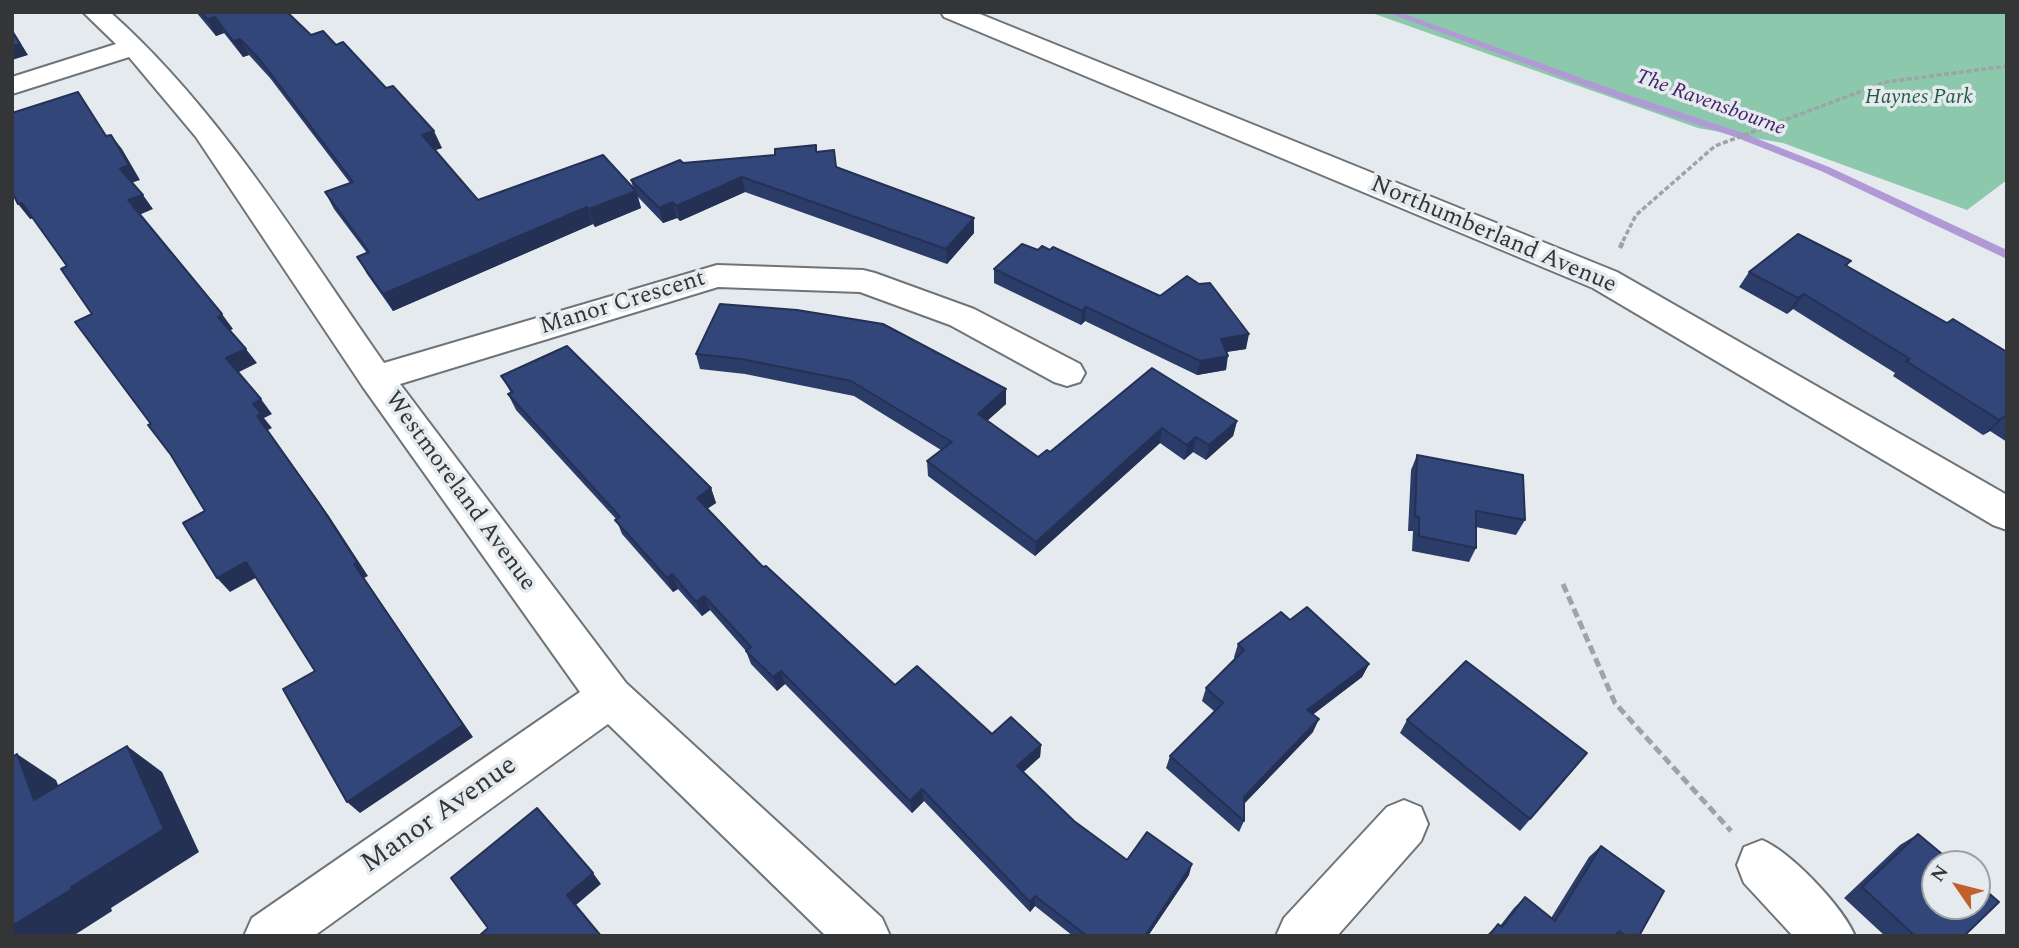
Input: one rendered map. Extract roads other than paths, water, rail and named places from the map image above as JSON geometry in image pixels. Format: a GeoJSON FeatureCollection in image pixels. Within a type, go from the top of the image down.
{"type":"FeatureCollection","features":[{"type":"Feature","properties":{"kind":"street","name":"Westmoreland Avenue"},"geometry":{"type":"LineString","coordinates":[[95,12],[134,47],[207,132],[376,378],[610,697],[864,936]]}},
{"type":"Feature","properties":{"kind":"street","name":"Northumberland Avenue"},"geometry":{"type":"LineString","coordinates":[[953,12],[1605,280],[2007,514]]}},
{"type":"Feature","properties":{"kind":"street"},"geometry":{"type":"LineString","coordinates":[[12,86],[134,47]]}},
{"type":"Feature","properties":{"kind":"street","name":"Manor Crescent"},"geometry":{"type":"LineString","coordinates":[[376,378],[717,276],[863,281],[962,317],[1067,373]]}},
{"type":"Feature","properties":{"kind":"street","name":"Manor Avenue"},"geometry":{"type":"LineString","coordinates":[[270,936],[610,697]]}},
{"type":"Feature","properties":{"kind":"street"},"geometry":{"type":"LineString","coordinates":[[1302,936],[1404,824]]}},
{"type":"Feature","properties":{"kind":"street"},"geometry":{"type":"LineString","coordinates":[[1762,865],[1829,936]]}},
{"type":"Feature","properties":{"kind":"waterway","name":"The Ravensbourne"},"geometry":{"type":"LineString","coordinates":[[1390,12],[1627,98],[1739,135],[1825,169],[2007,255]]}},
{"type":"Feature","properties":{"kind":"park label","name":"Haynes Park"},"geometry":{"type":"Point","coordinates":[1919,99]}}]}
